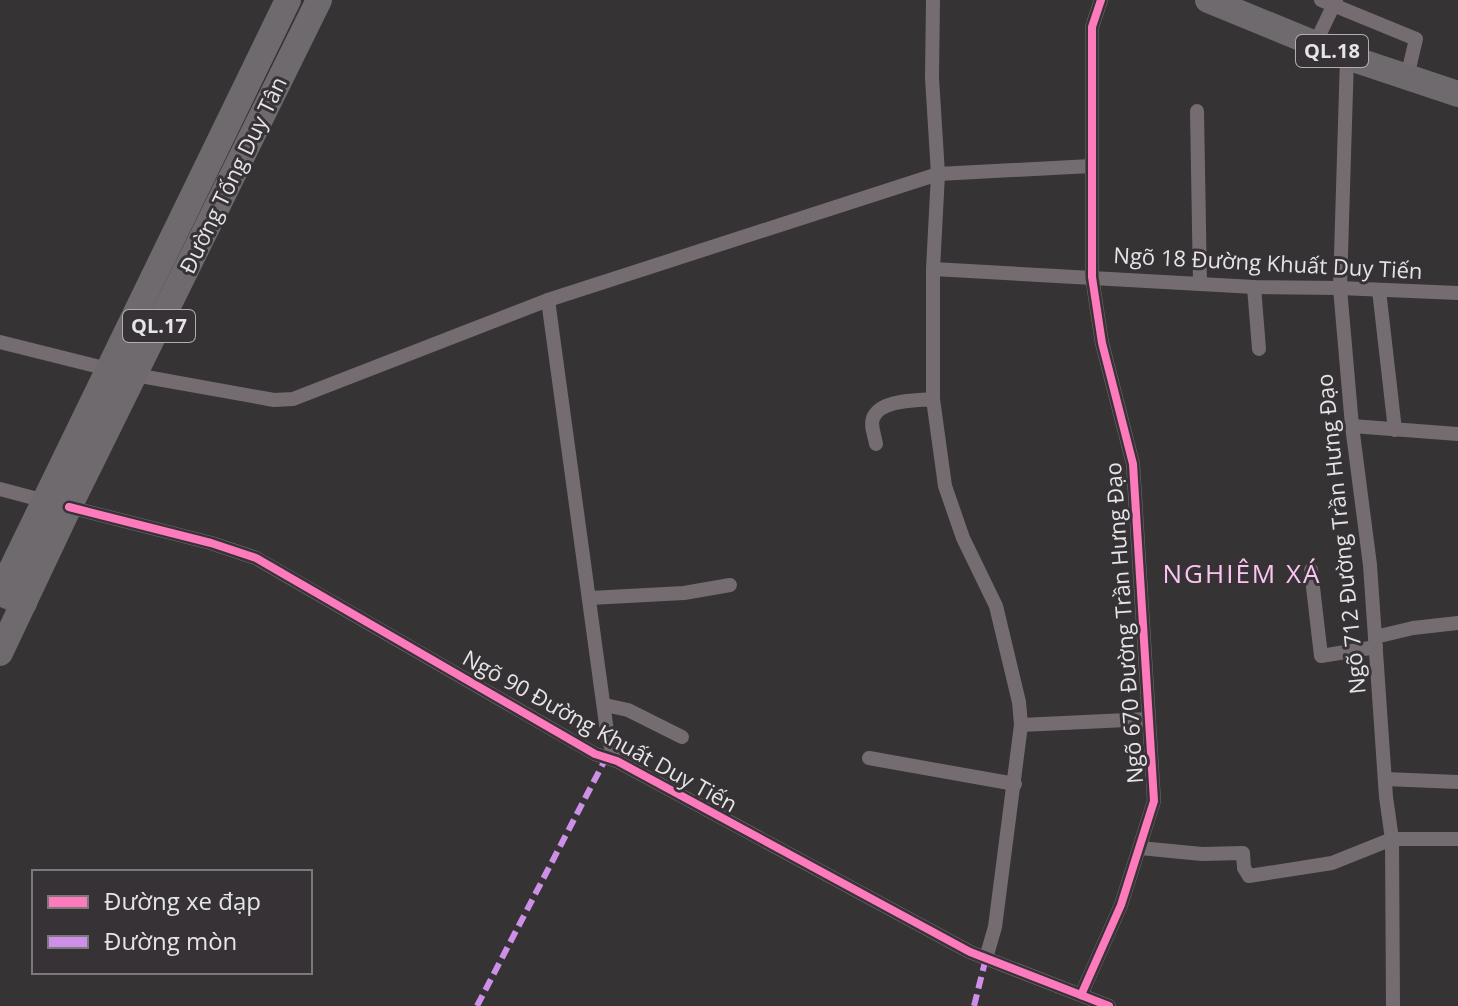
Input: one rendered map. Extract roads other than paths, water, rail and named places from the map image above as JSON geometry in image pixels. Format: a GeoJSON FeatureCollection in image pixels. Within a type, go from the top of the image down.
{"type":"FeatureCollection","features":[{"type":"Feature","properties":{"kind":"highway","name":"Đường Tống Duy Tân"},"geometry":{"type":"LineString","coordinates":[[0,653],[12,598],[57,504],[108,369],[288,0]]}},
{"type":"Feature","properties":{"kind":"highway","name":"Đường Tống Duy Tân"},"geometry":{"type":"LineString","coordinates":[[57,504],[135,375],[319,0]]}},
{"type":"Feature","properties":{"kind":"highway","name":"QL.18"},"geometry":{"type":"LineString","coordinates":[[1208,0],[1347,57],[1458,94]]}},
{"type":"Feature","properties":{"kind":"highway"},"geometry":{"type":"LineString","coordinates":[[218,143],[243,154]]}},
{"type":"Feature","properties":{"kind":"street"},"geometry":{"type":"LineString","coordinates":[[933,0],[932,78],[938,174],[933,269],[933,399],[945,486],[963,538],[996,606],[1019,702],[1021,725],[995,927],[986,958]]}},
{"type":"Feature","properties":{"kind":"street","name":"Ngõ 670 Đường Trần Hưng Đạo"},"geometry":{"type":"LineString","coordinates":[[1081,995],[1121,905],[1154,801],[1133,464],[1102,343],[1092,277],[1092,27],[1101,0]]}},
{"type":"Feature","properties":{"kind":"street"},"geometry":{"type":"LineString","coordinates":[[1315,44],[1331,2],[1416,39],[1407,77]]}},
{"type":"Feature","properties":{"kind":"street","name":"Ngõ 712 Đường Trần Hưng Đạo"},"geometry":{"type":"LineString","coordinates":[[1347,57],[1340,288],[1352,426],[1370,565],[1392,839],[1393,1006]]}},
{"type":"Feature","properties":{"kind":"street"},"geometry":{"type":"LineString","coordinates":[[1197,111],[1200,284]]}},
{"type":"Feature","properties":{"kind":"street"},"geometry":{"type":"LineString","coordinates":[[135,375],[286,401],[548,300],[938,174],[1091,166]]}},
{"type":"Feature","properties":{"kind":"street","name":"Ngõ 18 Đường Khuất Duy Tiến"},"geometry":{"type":"LineString","coordinates":[[933,269],[1254,287],[1458,293]]}},
{"type":"Feature","properties":{"kind":"street"},"geometry":{"type":"LineString","coordinates":[[1254,287],[1259,349]]}},
{"type":"Feature","properties":{"kind":"street"},"geometry":{"type":"LineString","coordinates":[[1379,290],[1395,430]]}},
{"type":"Feature","properties":{"kind":"street","name":"Ngõ 90 Đường Khuất Duy Tiến"},"geometry":{"type":"LineString","coordinates":[[548,300],[608,739],[617,761]]}},
{"type":"Feature","properties":{"kind":"street"},"geometry":{"type":"LineString","coordinates":[[0,342],[108,369]]}},
{"type":"Feature","properties":{"kind":"street"},"geometry":{"type":"LineString","coordinates":[[876,444],[872,422],[883,407],[933,399]]}},
{"type":"Feature","properties":{"kind":"street"},"geometry":{"type":"LineString","coordinates":[[1352,426],[1458,434]]}},
{"type":"Feature","properties":{"kind":"street","name":"Ngõ 90 Đường Khuất Duy Tiến"},"geometry":{"type":"LineString","coordinates":[[0,489],[211,543],[256,558],[595,754],[617,761],[986,958],[1109,1006]]}},
{"type":"Feature","properties":{"kind":"street"},"geometry":{"type":"LineString","coordinates":[[1311,570],[1321,656],[1413,628],[1458,623]]}},
{"type":"Feature","properties":{"kind":"street"},"geometry":{"type":"LineString","coordinates":[[590,598],[655,596],[730,585]]}},
{"type":"Feature","properties":{"kind":"street"},"geometry":{"type":"LineString","coordinates":[[605,705],[628,710],[682,737]]}},
{"type":"Feature","properties":{"kind":"street"},"geometry":{"type":"LineString","coordinates":[[1021,725],[1148,719]]}},
{"type":"Feature","properties":{"kind":"street"},"geometry":{"type":"LineString","coordinates":[[869,758],[1015,784]]}},
{"type":"Feature","properties":{"kind":"street"},"geometry":{"type":"LineString","coordinates":[[1385,779],[1458,782]]}},
{"type":"Feature","properties":{"kind":"street"},"geometry":{"type":"LineString","coordinates":[[1140,848],[1202,854],[1243,853],[1244,868],[1249,876],[1332,863],[1392,839],[1458,839]]}},
{"type":"Feature","properties":{"kind":"district","name":"NGHIÊM XÁ"},"geometry":{"type":"Point","coordinates":[1242,574]}}]}
